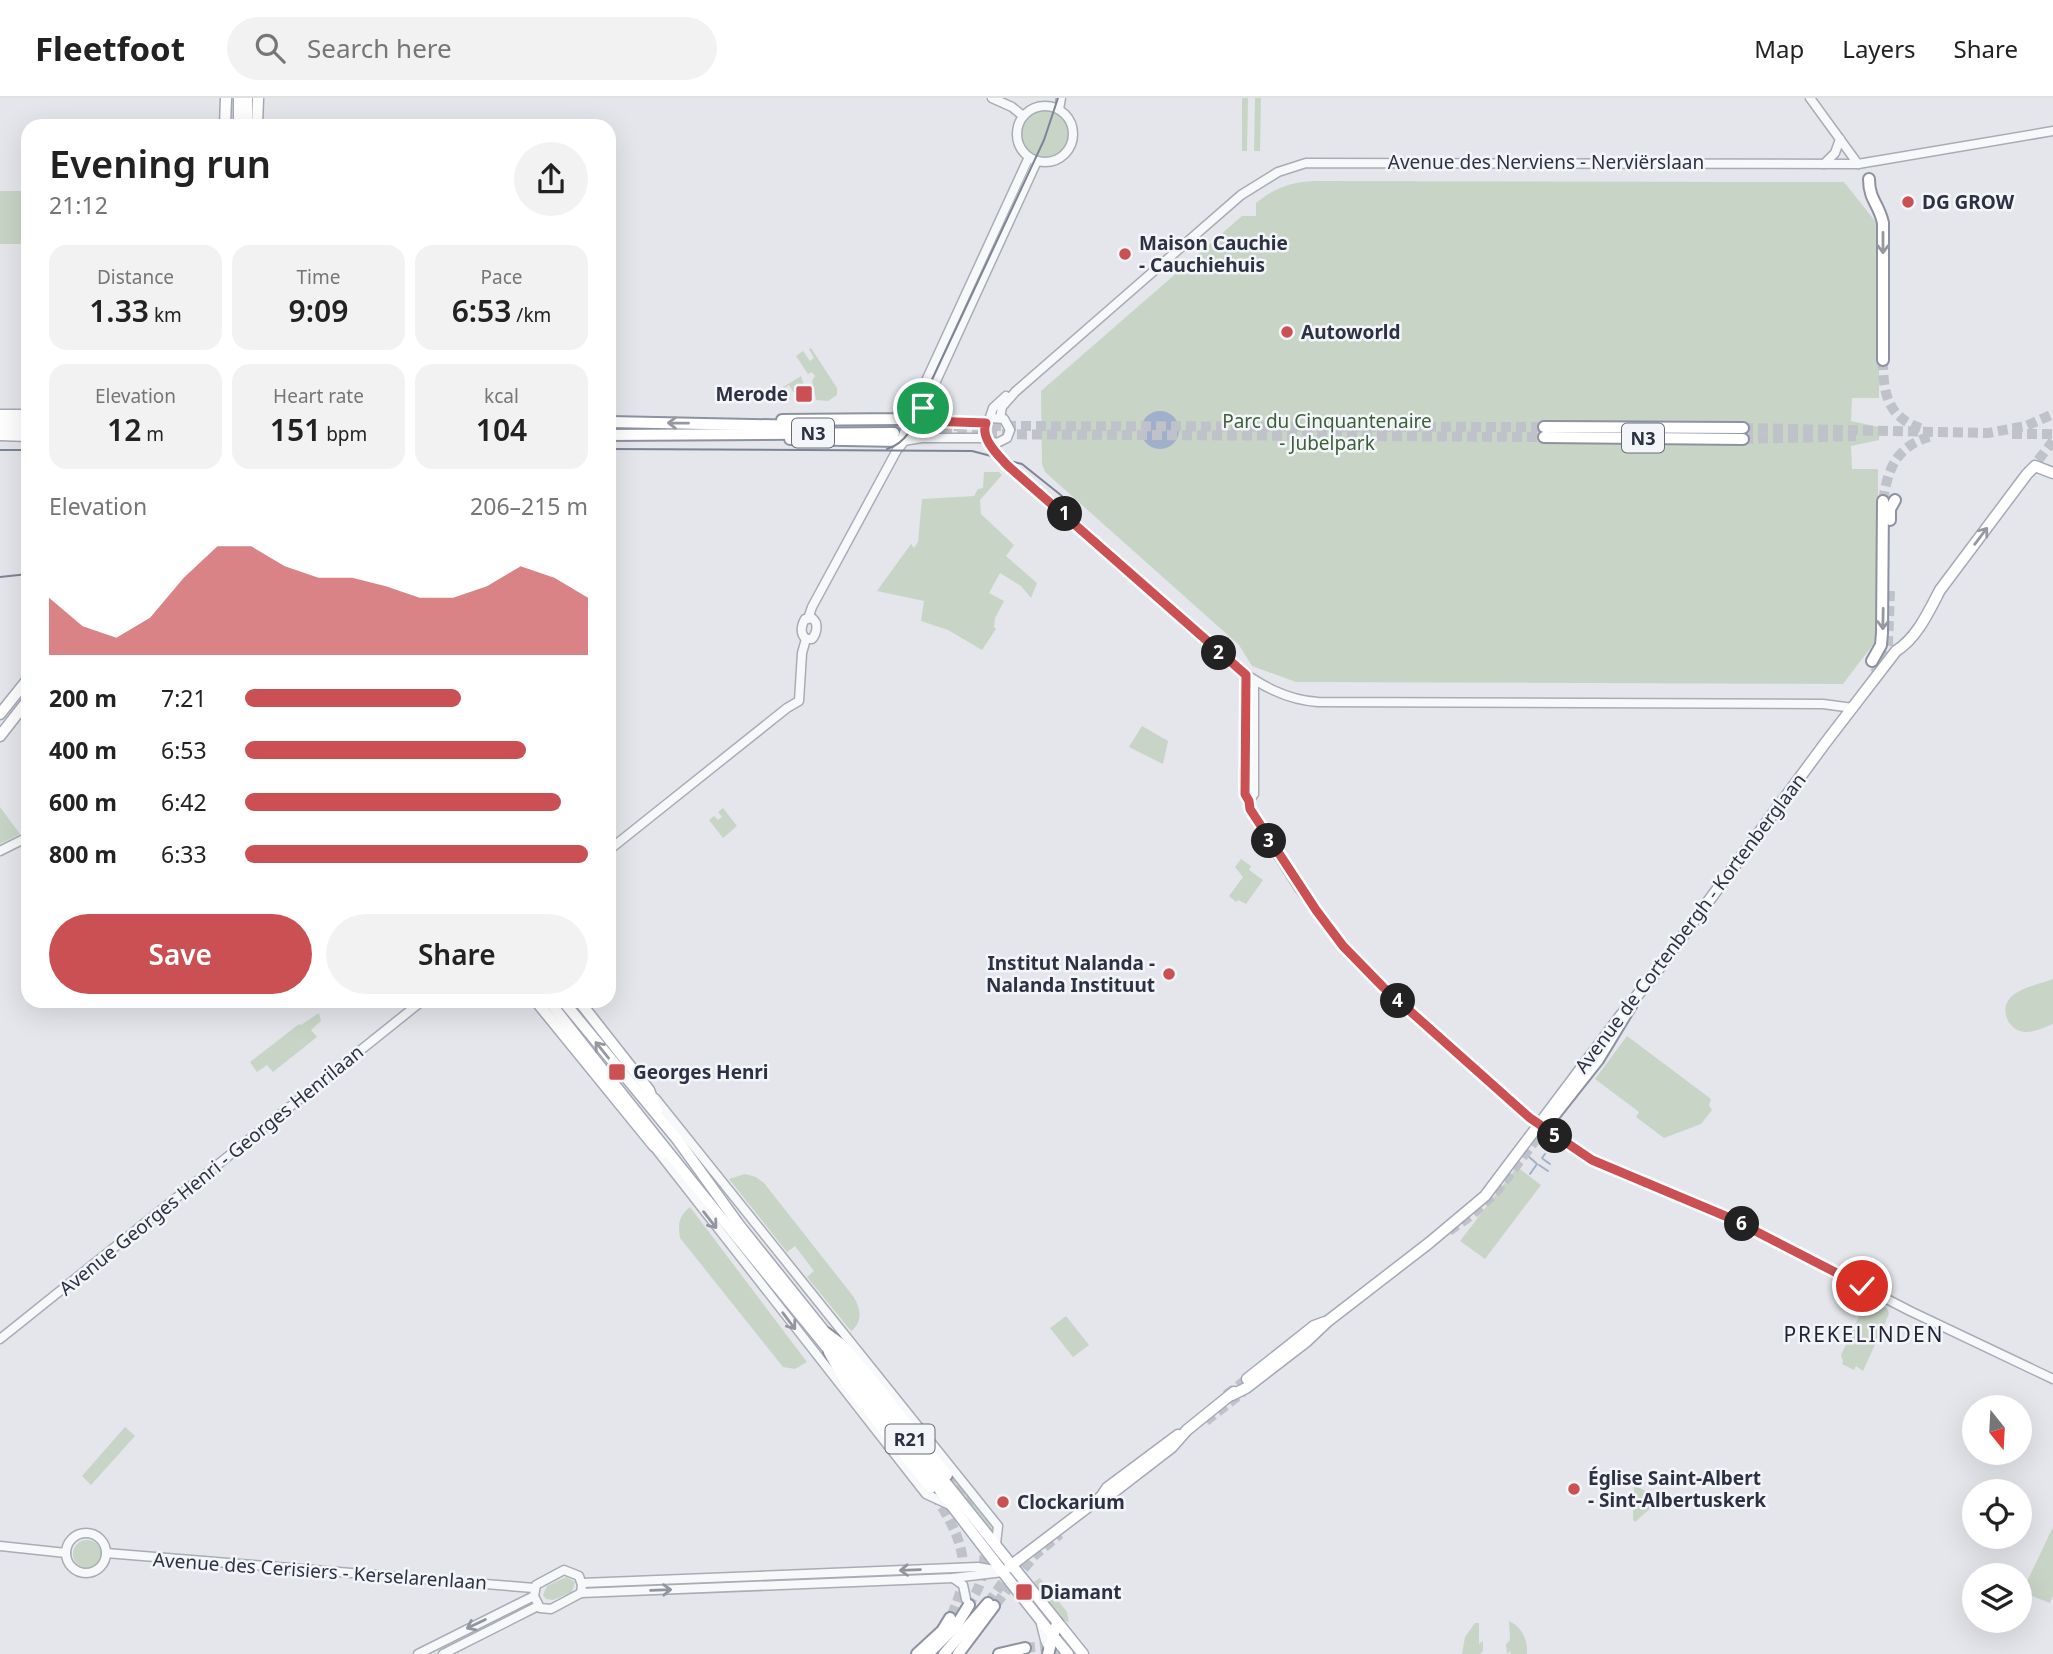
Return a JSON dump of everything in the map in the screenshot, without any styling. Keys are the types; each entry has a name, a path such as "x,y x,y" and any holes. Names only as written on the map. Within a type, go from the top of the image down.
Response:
{"highway":[{"path":"1869,178 1870,196 1880,210 1884,223 1883,360"},
{"path":"746,424 795,418 901,419 911,414"},
{"path":"0,418 21,420"},
{"name":"N3","path":"616,422 746,424 898,440"},
{"path":"0,433 21,430"},
{"name":"N3","path":"1544,432 1743,434"},
{"path":"616,435 732,435 810,441 898,440"},
{"path":"1872,661 1881,645 1889,500 1890,591"},
{"path":"1553,1117 1598,1060 1632,1004"},
{"path":"826,1333 841,1344 867,1373 947,1475"},
{"path":"829,1352 847,1384 931,1488"},
{"path":"928,1654 956,1626 968,1602"},
{"path":"944,1654 991,1605 958,1654"},
{"path":"917,1654 942,1631 950,1618"},
{"path":"1050,1653 1058,1623"},
{"path":"999,1654 1025,1648"}],"main road":[{"path":"225,119 226,98"},
{"path":"239,98 242,119"},
{"path":"244,119 247,98"},
{"path":"257,119 258,98"},
{"path":"0,418 21,416"},
{"path":"0,433 21,435"},
{"name":"Avenue de Cortenbergh - Kortenberglaan","path":"1187,1430 1303,1335 1328,1321 1478,1204 1632,1004 1842,721 1847,707 1909,640 1931,610 1940,590 2035,466 2053,473"},
{"path":"0,714 21,688"},
{"path":"0,736 21,709"},
{"path":"542,1008 654,1146 675,1161 682,1183"},
{"name":"R21","path":"555,1008 854,1380 1041,1624 1068,1654"},
{"name":"R21","path":"569,1008 677,1139 739,1224 1083,1654"},
{"path":"585,1008 649,1090 661,1122"},
{"path":"677,1139 700,1156"},
{"path":"1003,1572 1101,1497 1107,1488 1167,1441 1187,1430"},
{"path":"1101,1497 1111,1494 1172,1447 1187,1430"},
{"path":"1133,1477 1139,1463"}],"street":[{"path":"992,98 1012,107 1023,116"},
{"path":"1059,109 1061,98"},
{"path":"1810,98 1858,164"},
{"path":"1051,102 1066,114 1072,124 1071,145 1056,160 1033,159 1022,149 1017,139 1018,127 1023,116 1034,108 1051,102"},
{"name":"Avenue des Nerviens - Nerviërslaan","path":"987,421 993,408 1010,393 1015,392 1241,195 1278,172 1315,162 1858,164 2053,131"},
{"path":"1824,164 1835,153 1840,139"},
{"path":"806,639 802,627 808,619 811,607 911,414 1033,159"},
{"path":"1000,418 1002,407 1015,392"},
{"path":"911,414 927,421 987,421 1000,418 1007,422 1010,430 1001,443"},
{"path":"987,421 983,430 996,453 1246,675 1283,695 1318,702 1823,704 1847,707"},
{"path":"898,440 987,439 1001,443"},
{"path":"1001,443 1011,466"},
{"path":"806,639 812,639 816,630 815,621 808,619"},
{"path":"616,844 799,701 802,648 806,639"},
{"path":"1246,675 1245,794 1250,809 1299,888 1343,946 1403,1006 1539,1124 1594,1161 1730,1218 1910,1311 2053,1378"},
{"path":"1249,801 1254,794 1254,680"},
{"path":"0,851 21,840"},
{"name":"Avenue Georges Henri - Georges Henrilaan","path":"0,1339 413,1008"},
{"path":"649,1090 998,1526 996,1544"},
{"path":"654,1146 926,1494 953,1506"},
{"path":"88,1534 101,1541 106,1553 99,1568 84,1573 71,1566 66,1553 69,1543 75,1537 88,1534"},
{"path":"0,1546 66,1553"},
{"name":"Avenue des Cerisiers - Kerselarenlaan","path":"106,1553 534,1592"},
{"path":"582,1583 978,1567 1003,1572"},
{"path":"538,1606 534,1592 538,1582 564,1570 579,1576 582,1583 581,1593"},
{"path":"443,1654 538,1606 551,1609 581,1593 953,1578 1003,1572"},
{"path":"832,1573 832,1583"},
{"path":"683,1578 683,1589"},
{"path":"953,1578 963,1586 968,1602"},
{"path":"418,1654 534,1592"},
{"path":"1041,1624 1050,1653"}],"green space":[{"path":"1242,98 1248,98 1247,151 1242,151"},
{"path":"1255,98 1261,98 1260,151 1254,151"},
{"path":"1045,109 1063,116 1070,134 1063,152 1045,159 1027,152 1020,134 1027,116"},
{"name":"Parc du Cinquantenaire - Jubelpark","path":"1306,182 1844,182 1879,226 1879,398 1852,398 1851,421 1879,427 1879,440 1851,446 1852,469 1878,469 1878,638 1843,684 1296,682 1252,666 1239,645 1045,472 1042,464 1041,391 1242,216 1256,216 1256,203 1276,190","holes":["1743,423 1743,442 1544,441"]},
{"path":"0,191 21,191 21,244 0,244"},
{"path":"811,348 837,388 837,395 828,401 816,400 812,381 815,376 812,372 808,374 796,356 803,351 810,361 814,358 809,349"},
{"path":"801,376 806,392 804,398 797,398 789,385 785,388 790,399 781,399 774,393"},
{"path":"984,472 999,472 1002,475 980,500 981,514 1014,545 1006,556 1037,583 1031,598 1021,586 1000,573 989,593 1004,601 995,618 996,629 982,650 948,630 921,621 924,601 877,591 911,544 914,548 918,542 922,499 974,496 978,489 983,488"},
{"path":"1142,726 1168,741 1163,764 1129,747"},
{"path":"0,807 20,834 0,844"},
{"path":"723,808 737,826 723,838 709,820 714,816 718,820 722,817 718,812"},
{"path":"1241,859 1251,866 1249,870 1263,880 1246,904 1238,900 1236,902 1229,896 1243,877 1235,867"},
{"path":"2053,979 2053,1024 2029,1032 2014,1028 2007,1018 2008,1001 2021,990"},
{"path":"319,1013 321,1021 311,1030 317,1037 273,1072 267,1065 257,1072 250,1062 299,1024"},
{"path":"1627,1036 1711,1099 1709,1105 1712,1110 1701,1124 1664,1138 1636,1117 1639,1112 1595,1079"},
{"path":"1517,1167 1541,1185 1485,1259 1460,1241"},
{"path":"745,1174 764,1183 853,1296 860,1315 858,1323 851,1331 807,1277 814,1271 795,1246 787,1252 729,1179"},
{"path":"690,1207 807,1362 795,1369 783,1367 680,1238 680,1221"},
{"path":"1875,1302 1887,1308 1889,1314 1863,1371 1856,1366 1854,1370 1842,1364 1841,1355 1864,1306"},
{"path":"1066,1316 1089,1345 1073,1357 1050,1328"},
{"path":"125,1427 135,1436 91,1485 82,1476"},
{"path":"950,1473 979,1510 982,1508 993,1530 990,1530 945,1477"},
{"path":"1634,1485 1661,1499 1635,1522 1633,1520"},
{"path":"2053,1527 2053,1596 2050,1603 2032,1596 2032,1571"},
{"path":"87,1540 97,1544 101,1554 97,1564 87,1568 77,1564 73,1554 77,1544"},
{"path":"566,1577 575,1582 572,1592 553,1600 546,1599 543,1595 547,1586"},
{"path":"1040,1578 1067,1612 1069,1622 1061,1620 1032,1583"},
{"path":"1509,1621 1523,1634 1527,1654 1511,1654 1510,1651 1507,1654 1506,1644 1510,1640"},
{"path":"1475,1623 1479,1623 1479,1644 1483,1641 1483,1651 1480,1654 1462,1654 1465,1637"}],"water":[{"path":"1160,411 1174,416 1179,430 1174,444 1160,449 1146,444 1141,430 1146,416"}],"waterway":[{"path":"1542,1158 1545,1154"},
{"path":"1528,1156 1536,1163"},
{"path":"1543,1159 1550,1164"},
{"path":"1530,1174 1537,1164"},
{"path":"1539,1165 1548,1171"}],"tunnel":[{"path":"1883,360 1884,383 1890,403 1902,418 1923,429"},
{"path":"1743,428 1988,433 2026,426 2053,414"},
{"path":"894,426 957,426"},
{"path":"976,426 1544,427"},
{"path":"942,434 1544,437"},
{"path":"2012,434 2053,434"},
{"path":"1743,439 1856,436"},
{"path":"1883,501 1891,469 1902,452 1920,440 1932,436"},
{"path":"2029,472 2053,441"},
{"path":"1875,673 1888,646 1890,591"},
{"path":"1449,1231 1473,1214 1497,1191 1553,1117"},
{"path":"1226,1395 1255,1373"},
{"path":"1206,1421 1243,1392"},
{"path":"947,1475 964,1498 982,1538 984,1566 980,1583 969,1605"},
{"path":"934,1494 952,1525 962,1554 962,1584 950,1618"},
{"path":"996,1604 1034,1556 1060,1534"},
{"path":"988,1603 1019,1560"},
{"path":"1025,1648 1047,1646 1073,1654"}],"tram line":[{"path":"887,449 901,441 914,422 1044,140 1058,98"},
{"path":"616,449 972,451 1022,464 1062,496"},
{"path":"0,450 21,450"},
{"path":"0,577 21,575"}],"place":[{"name":"DG GROW","path":"1908,202"},
{"name":"Maison Cauchie - Cauchiehuis","path":"1125,254"},
{"name":"Autoworld","path":"1287,332"},
{"name":"Merode","path":"804,394"},
{"name":"Institut Nalanda - Nalanda Instituut","path":"1169,974"},
{"name":"Georges Henri","path":"617,1072"},
{"name":"Église Saint-Albert - Sint-Albertuskerk","path":"1574,1489"},
{"name":"Clockarium","path":"1003,1502"},
{"name":"Diamant","path":"1024,1592"}],"district":[{"name":"PREKELINDEN","path":"1864,1334"}],"route":[{"path":"923,408 918,418 927,421 986,423 983,430 985,438 1007,465 1246,675 1245,794 1250,809 1299,888 1343,946 1403,1006 1530,1118 1592,1160 1730,1218 1862,1286"}]}
